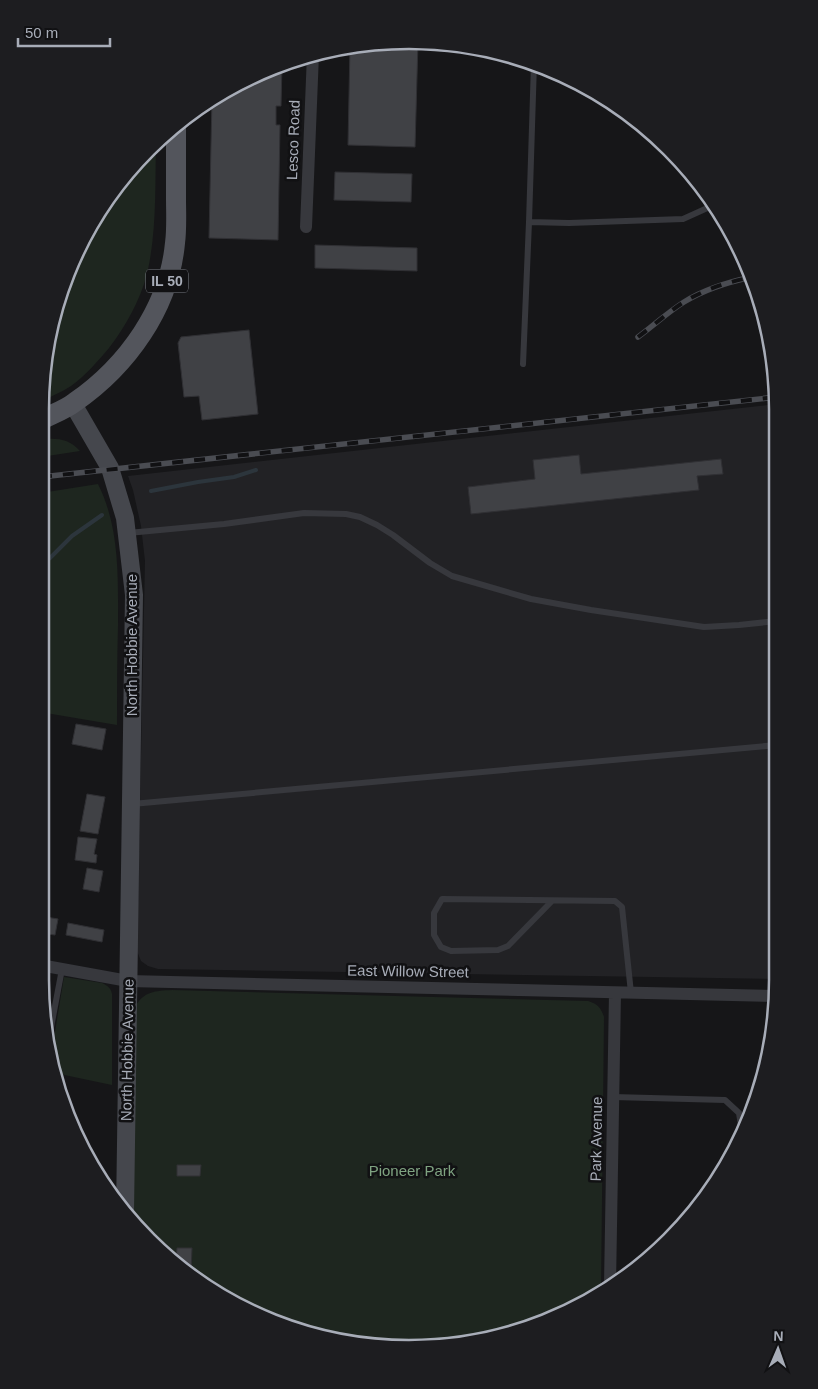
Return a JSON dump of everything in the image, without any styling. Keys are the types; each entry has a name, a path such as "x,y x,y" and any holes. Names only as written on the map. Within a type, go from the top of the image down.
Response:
{"main road":[{"name":"IL 50","path":"49,416 73,404 100,382 121,361 142,334 156,311 165,289 175,244 176,134"},
{"name":"North Hobbie Avenue","path":"73,404 110,468 126,518 134,594 124,1201"}],"street":[{"name":"Lesco Road","path":"306,227 313,62"},
{"name":"East Willow Street","path":"49,967 128,981 768,996"},
{"name":"Park Avenue","path":"610,1279 614,992"}],"lane":[{"path":"523,364 534,71"},
{"path":"529,222 569,223 683,219 708,208"},
{"path":"127,533 224,524 304,513 346,514 377,524 430,563 452,576 531,598 591,610 704,627 739,626 769,622"},
{"path":"130,804 769,746"},
{"path":"552,901 508,946 498,950 451,951 441,947 434,935 434,913 442,899 614,900 622,906 631,993"},
{"path":"52,1027 62,969"},
{"path":"613,1097 725,1100 739,1113 740,1121"}],"shaded area":[{"path":"769,405 769,979 158,969 148,966 141,961 137,951 145,561 141,526 128,476"}],"green space":[{"path":"156,152 155,208 150,258 144,284 136,304 115,340 91,368 71,386 49,397 56,339 68,293 86,250 109,209 138,171"},
{"path":"49,439 64,440 80,451 49,456"},
{"path":"98,484 110,518 116,554 118,590 117,725 49,714 49,492"},
{"path":"64,977 102,983 108,986 112,994 112,1085 61,1074 54,1038"},
{"name":"Pioneer Park","path":"172,990 588,1001 597,1005 604,1017 601,1285 547,1313 502,1328 456,1337 409,1340 362,1337 316,1328 271,1313 209,1280 171,1251 133,1212 135,1007 146,995"}],"building":[{"path":"418,49 415,147 348,145 350,54 385,50"},
{"path":"282,72 281,106 276,106 276,125 280,125 278,240 209,238 212,107 250,86"},
{"path":"335,172 412,174 411,202 334,200"},
{"path":"315,245 417,248 417,271 315,268"},
{"path":"249,330 258,414 202,420 199,396 184,397 178,343 181,337"},
{"path":"579,455 581,474 721,459 723,474 697,476 699,490 471,514 468,487 535,479 533,460"},
{"path":"76,724 106,729 102,750 72,744"},
{"path":"87,794 105,797 98,834 80,831"},
{"path":"78,837 97,839 94,854 97,855 96,863 75,860"},
{"path":"87,868 103,871 99,892 83,889"},
{"path":"49,918 58,919 55,935 49,934"},
{"path":"68,923 104,930 102,942 66,935"},
{"path":"177,1165 201,1165 200,1176 177,1176"},
{"path":"177,1248 192,1248 191,1267 190,1266 176,1255"}],"waterway":[{"path":"151,491 234,477 256,470"},
{"path":"49,559 72,536 102,515"}],"railway":[{"path":"638,337 692,297 717,286 745,279"},
{"path":"49,476 769,398"}]}
